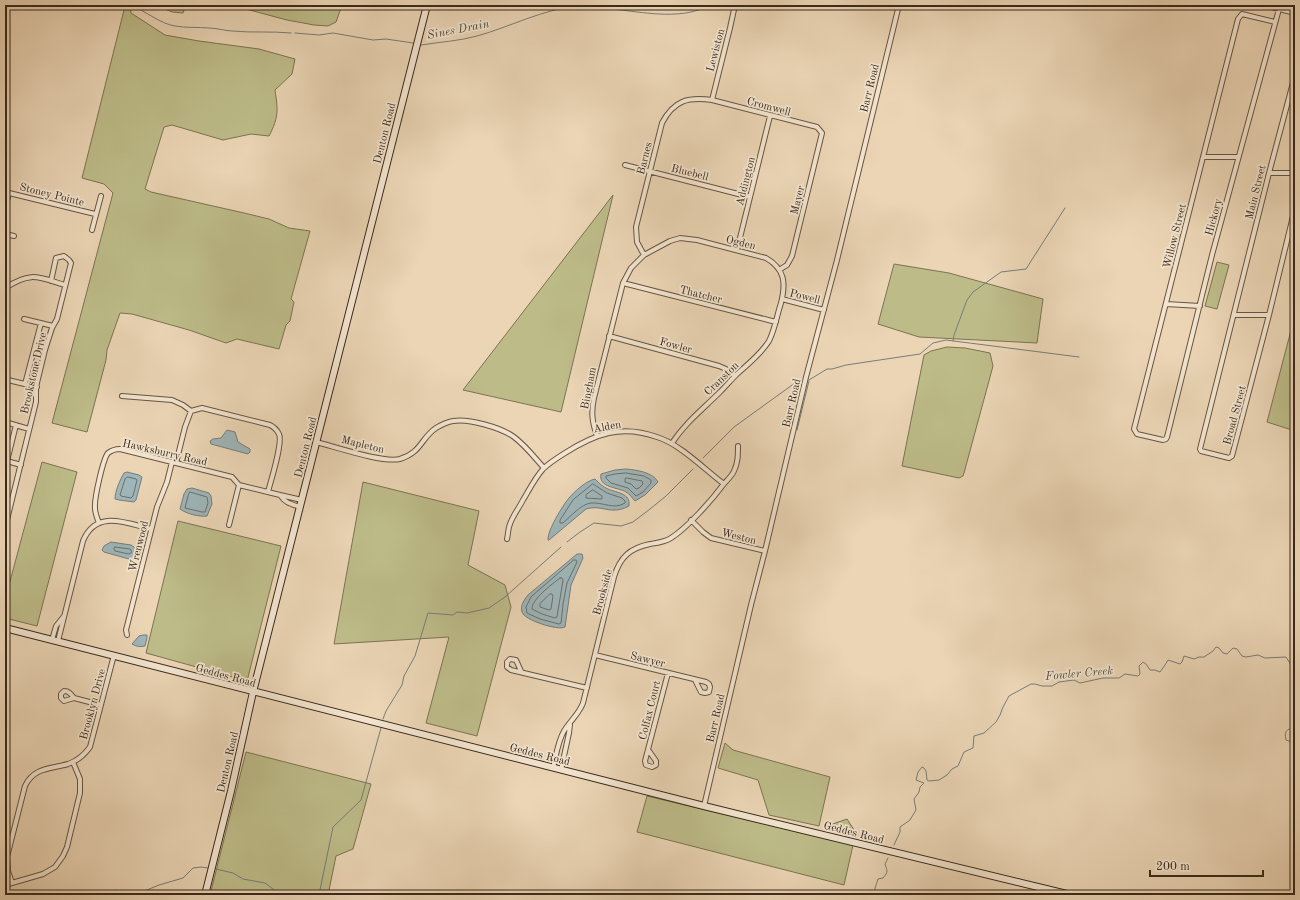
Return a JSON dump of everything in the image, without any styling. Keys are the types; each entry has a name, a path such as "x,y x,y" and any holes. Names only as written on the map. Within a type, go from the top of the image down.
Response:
{"main road":[{"name":"Denton Road","path":"206,895 253,692 427,5"},
{"name":"Geddes Road","path":"5,628 560,770 1071,895"}],"street":[{"name":"Lewiston","path":"712,100 730,28 734,5"},
{"name":"Barr Road","path":"704,806 806,377 824,310 899,5"},
{"path":"1263,5 1295,13"},
{"name":"Hickory","path":"1169,432 1238,157 1279,9"},
{"name":"Willow Street","path":"1169,432 1167,438 1164,440 1137,434 1134,429 1203,157 1240,16 1242,14 1275,22"},
{"name":"Main Street","path":"1234,314 1269,172 1295,75"},
{"name":"Barnes","path":"644,255 639,247 636,231 662,123 670,111 691,98 712,100"},
{"name":"Cromwell","path":"712,100 817,127 820,130"},
{"name":"Addington","path":"736,250 770,116"},
{"name":"Mayer","path":"779,270 787,265 792,256 822,133 820,130"},
{"path":"1203,157 1238,157"},
{"name":"Bluebell","path":"625,165 750,197"},
{"path":"1269,172 1295,173"},
{"path":"5,208 7,192"},
{"name":"Stoney Pointe","path":"7,192 95,214"},
{"path":"92,230 101,196"},
{"name":"Broad Street","path":"1234,314 1200,448 1201,451 1229,458 1232,456 1295,208"},
{"path":"5,234 14,236"},
{"name":"Ogden","path":"623,283 631,268 644,255 670,241 680,238 697,240 766,258 779,270"},
{"name":"Brookstone Drive","path":"5,528 36,402 36,387 48,338 57,319 71,263 70,260 64,256 56,258 51,281"},
{"path":"776,322 784,287 784,282 779,270"},
{"path":"5,288 17,280 30,277 65,285"},
{"name":"Thatcher","path":"623,283 776,322"},
{"name":"Bingham","path":"597,436 592,420 592,408 623,283"},
{"name":"Powell","path":"782,299 824,310"},
{"path":"1166,304 1200,306"},
{"path":"1234,314 1269,315"},
{"path":"24,319 53,326"},
{"name":"Cranston","path":"672,443 678,433 695,415 746,367 765,346 772,334 776,322"},
{"path":"25,384 41,323"},
{"name":"Fowler","path":"609,336 719,366 735,376"},
{"path":"8,380 36,387"},
{"path":"122,396 172,400 191,411 202,408 270,425 276,429 280,436 280,443 268,492"},
{"name":"Wrenwood","path":"127,635 126,630 157,507 191,411"},
{"name":"Mapleton","path":"316,442 382,459 398,459 409,456 436,428 453,421 468,421 498,428 510,434 516,438 544,468"},
{"path":"5,422 29,429"},
{"path":"16,425 6,461 21,465"},
{"name":"Alden","path":"507,539 510,524 537,477 544,468 577,446 597,436 619,432 640,432 658,437 672,443 724,484"},
{"name":"Brookside","path":"553,768 561,737 582,707 614,577 620,563 629,552 638,547 670,539 691,520 713,498 732,475 738,458 738,446"},
{"name":"Hawksburry Road","path":"99,523 95,509 95,497 104,461 109,453 120,449 232,477 239,485 302,500"},
{"path":"229,525 239,485"},
{"name":"Hawksburry Road","path":"280,495 287,503 300,507"},
{"path":"5,505 10,506"},
{"path":"58,641 83,541 89,530 99,523 107,520 115,520 151,529"},
{"name":"Weston","path":"691,520 706,535 716,539 765,551"},
{"path":"52,640 56,626 64,616"},
{"name":"Brooklyn Drive","path":"12,883 8,871 7,857 27,782 31,777 40,771 73,762 84,754 90,747 114,655"},
{"name":"Sawyer","path":"596,655 696,680"},
{"path":"521,671 587,688"},
{"name":"Colfax Court","path":"649,751 668,673"},
{"path":"74,698 101,705"},
{"name":"Brookside","path":"560,770 570,725"},
{"path":"5,886 43,874 55,867 63,856 67,847 80,793 80,779 73,762"}],"shaded area":[{"path":"115,5 130,5 131,13 165,35 259,49 295,59 292,74 275,90 277,113 275,124 269,136 251,134 223,140 172,125 164,127 145,189 151,192 269,219 289,228 310,231 291,299 294,302 290,321 286,325 279,349 237,339 226,343 189,330 132,314 120,313 107,350 106,360 87,432 52,423 113,193 104,184 82,178 124,10"},
{"path":"156,5 186,5 183,13 172,12"},
{"path":"231,5 342,5 336,22 328,26 287,20"},
{"path":"613,195 561,412 463,390"},
{"path":"1217,262 1229,265 1217,309 1205,306"},
{"path":"894,264 949,273 1043,299 1037,343 919,337 878,324"},
{"path":"1295,315 1295,431 1267,422"},
{"path":"947,347 965,348 990,353 993,366 964,473 963,476 959,478 902,466 924,355 931,351"},
{"path":"42,462 77,472 37,626 5,618 5,600"},
{"path":"363,482 479,511 468,565 505,585 511,607 477,736 426,723 449,637 334,644"},
{"path":"178,521 281,546 247,681 146,653"},
{"path":"725,743 733,750 830,777 819,826 769,815 758,780 718,768"},
{"path":"246,752 371,784 353,849 336,856 328,895 210,895"},
{"path":"647,796 853,845 844,885 637,832"},
{"path":"847,819 858,836 826,829 827,826"}],"water":[{"path":"227,430 235,432 238,442 250,449 248,454 211,444 210,441 221,438"},
{"path":"626,469 648,474 658,482 645,495 635,501 623,490 605,485 601,479 601,474"},
{"path":"127,472 142,477 136,500 134,502 115,499 119,482 124,473"},
{"path":"595,479 606,488 626,496 628,498 629,506 617,510 597,508 586,509 548,540 550,531 566,501 581,487"},
{"path":"192,488 209,493 211,496 212,504 207,516 193,515 180,509 184,494 187,489"},
{"path":"111,542 131,545 138,550 133,558 129,559 104,552 102,550 104,546"},
{"path":"577,554 582,554 583,558 571,585 565,627 561,628 542,624 524,615 522,612 522,605 528,595"},
{"path":"147,635 145,646 132,644 139,636"}],"waterway":[{"name":"Sines Drain","path":"131,5 164,23 175,26 212,28 240,32 291,33"},
{"name":"Sines Drain","path":"421,45 477,36 539,14 578,6 654,14 677,14 689,13 709,5"},
{"name":"Sines Drain","path":"295,33 319,35 333,33 373,40 386,39 413,43"},
{"path":"953,341 967,300 973,292 1001,272 1026,269 1065,208"},
{"path":"809,380 827,369 920,354 933,343 946,340 1079,357"},
{"path":"797,430 809,381"},
{"path":"703,458 734,427 795,383"},
{"path":"567,542 594,523 621,526 633,522 666,496 693,469"},
{"path":"383,719 386,711 402,685 404,676 415,656 428,613 453,615 457,612 467,613 489,608 505,597 561,547"},
{"name":"Fowler Creek","path":"894,845 900,832 900,827 910,820 916,810 914,799 919,792 920,787 924,783 916,780 918,772 922,767 926,771 927,780 929,781 939,780 947,775 952,769 958,766 964,752 973,748 974,736 984,733 996,722 1009,696 1031,684 1052,686 1059,682 1074,680 1080,683 1103,678 1119,678 1125,674 1138,676 1140,674 1139,666 1143,662 1150,670 1160,672 1168,660 1180,664 1184,656 1194,659 1204,657 1216,647 1223,653 1227,654 1233,648 1237,649 1242,656 1246,657 1258,655 1265,658 1286,657 1295,671"},
{"name":"Fowler Creek","path":"1295,724 1285,733 1286,740 1295,743"},
{"path":"319,895 333,827 361,800 381,728"},
{"name":"Fowler Creek","path":"873,895 878,879 883,878 887,872 885,864 888,858"},
{"name":"Fowler Creek","path":"135,895 159,885 183,878 193,868 208,868"},
{"name":"Fowler Creek","path":"216,869 233,873 243,879 265,883 281,895"},
{"name":"Fowler Creek","path":"107,895 116,890 122,895"}]}
